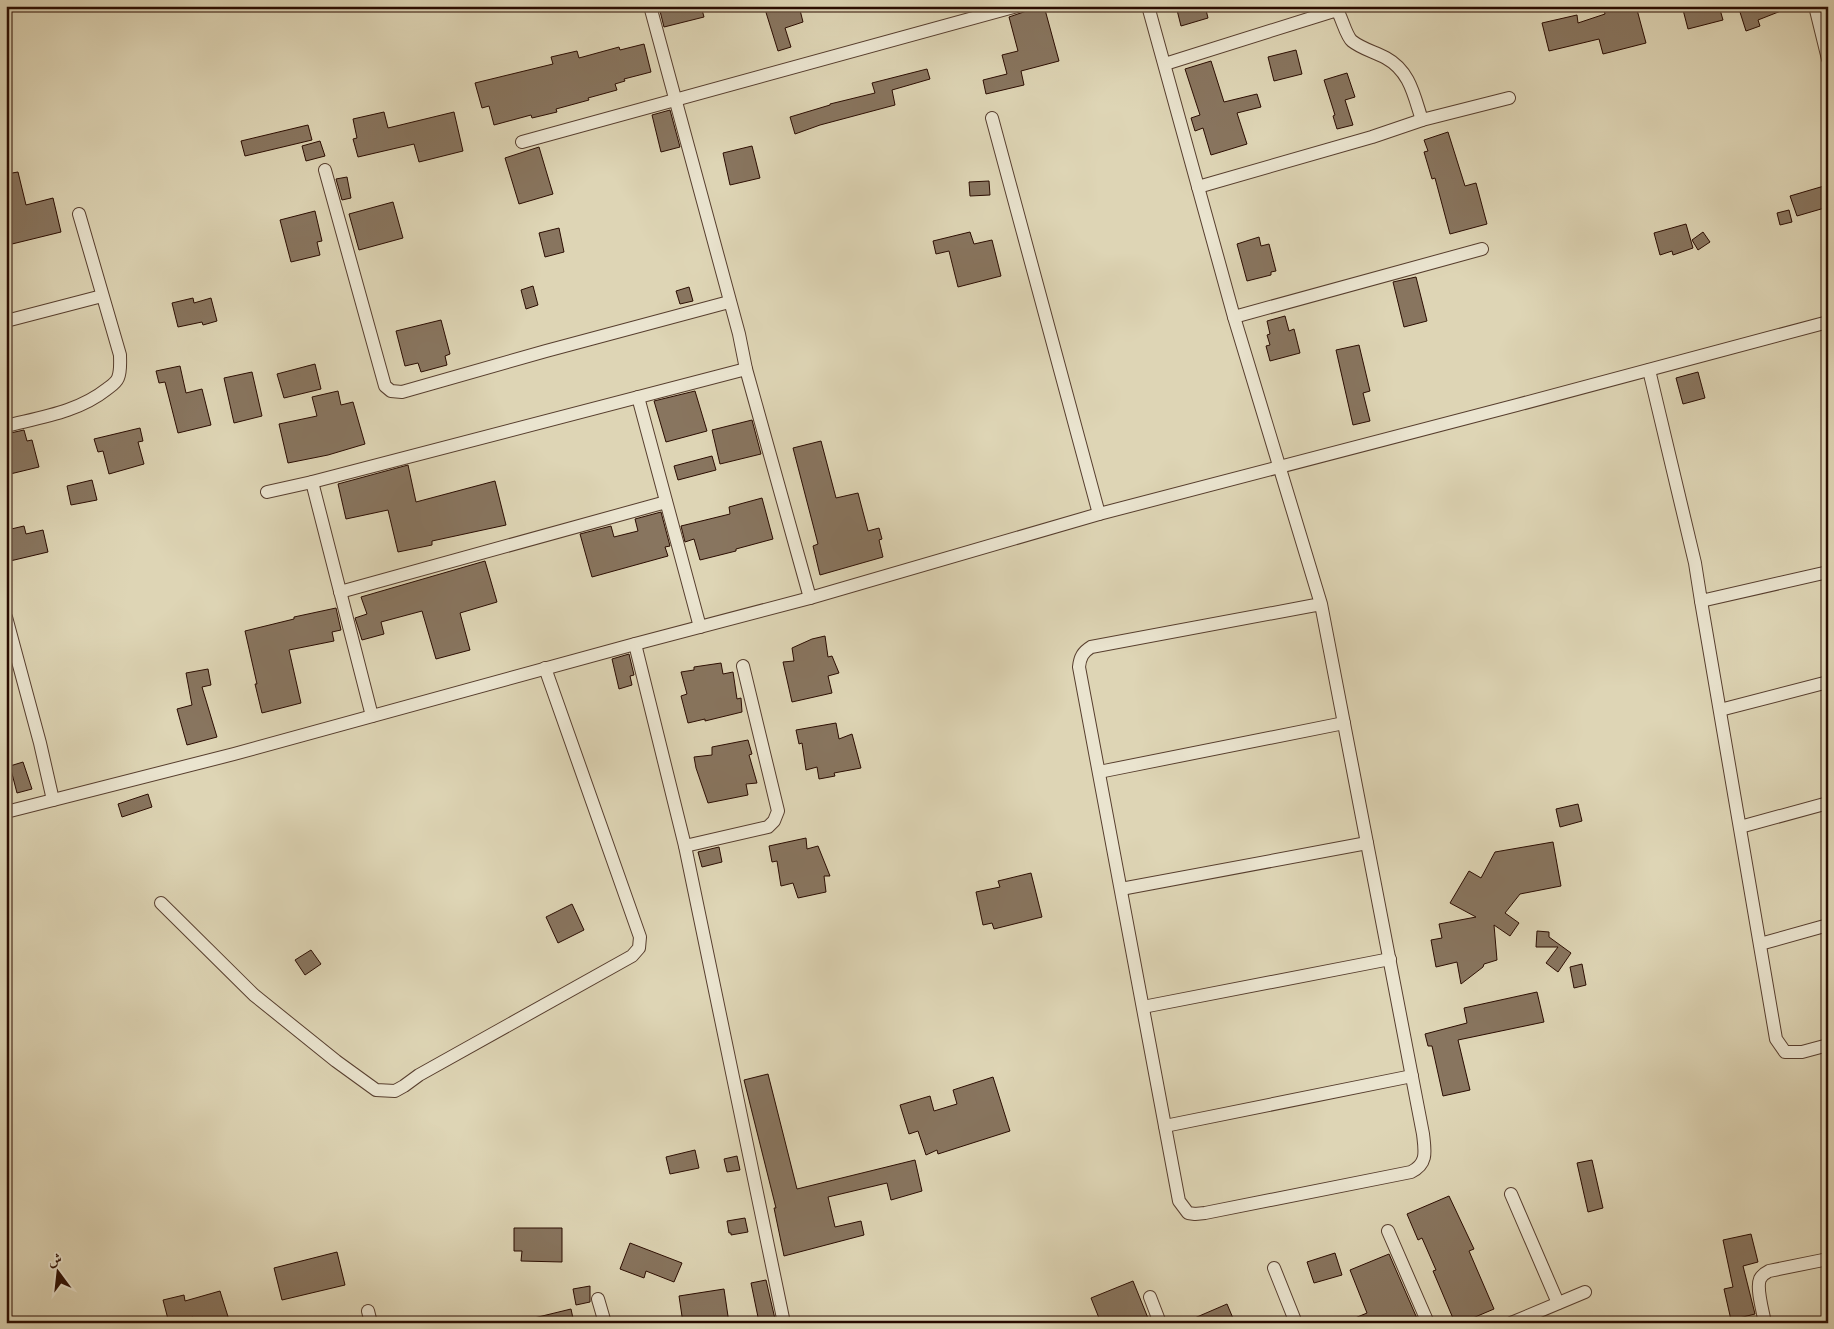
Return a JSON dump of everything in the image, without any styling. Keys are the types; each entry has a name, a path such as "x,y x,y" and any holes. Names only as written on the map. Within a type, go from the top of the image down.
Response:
{"street":[{"path":"650,6 746,369 810,598"},
{"path":"522,142 1017,6"},
{"path":"1148,6 1234,317 1321,604 1425,1150 1423,1161 1419,1168 1411,1172 1196,1214 1188,1213 1179,1201 1079,667 1080,658 1091,647 1321,604"},
{"path":"1815,6 1828,59"},
{"path":"1165,64 1337,10 1350,40 1368,51 1388,58 1407,76 1422,120"},
{"path":"1198,187 1372,138 1422,120 1509,98"},
{"path":"992,118 1099,514"},
{"path":"325,170 385,386 391,391 402,392 729,302"},
{"path":"6,426 70,411 91,400 114,384 118,378 120,355 79,214"},
{"path":"1234,317 1482,249"},
{"path":"6,321 102,296"},
{"path":"6,812 234,754 545,668 810,598 1099,514 1828,322"},
{"path":"267,492 312,482 746,369"},
{"path":"1649,370 1695,563 1776,1039 1785,1052 1802,1052 1828,1045"},
{"path":"638,396 700,627"},
{"path":"312,482 372,716"},
{"path":"340,592 666,502"},
{"path":"1701,601 1828,572"},
{"path":"6,617 53,800"},
{"path":"635,644 685,846 784,1323"},
{"path":"685,846 768,827 774,821 778,812 743,666"},
{"path":"161,903 254,995 336,1062 376,1090 386,1092 395,1091 419,1075 632,956 639,948 640,937 545,668"},
{"path":"1720,710 1828,682"},
{"path":"1099,772 1344,723"},
{"path":"1740,827 1828,803"},
{"path":"1121,889 1367,842"},
{"path":"1760,944 1828,925"},
{"path":"1143,1007 1390,959"},
{"path":"1165,1126 1412,1076"},
{"path":"1512,1194 1558,1303"},
{"path":"1388,1231 1428,1323"},
{"path":"1765,1323 1759,1288 1759,1280 1762,1275 1769,1271 1828,1259"},
{"path":"1274,1268 1296,1323"},
{"path":"1510,1323 1585,1292"},
{"path":"1150,1297 1160,1323"},
{"path":"598,1299 605,1323"}],"building":[{"path":"680,6 701,6 704,17 664,27 660,11"},
{"path":"764,6 799,6 803,22 785,28 791,47 778,51"},
{"path":"1044,6 1059,61 1021,71 1024,85 986,94 983,80 1007,74 1002,55 1018,51 1009,17"},
{"path":"1176,6 1205,6 1208,18 1181,26"},
{"path":"1603,6 1636,6 1646,43 1603,54 1599,39 1549,51 1542,23 1577,15 1578,23 1605,14"},
{"path":"1682,6 1719,6 1723,20 1688,29"},
{"path":"1747,6 1791,7 1758,20 1760,26 1746,31 1739,9"},
{"path":"644,44 651,72 624,79 625,81 615,84 617,90 556,109 557,112 532,118 531,115 494,125 489,106 482,108 475,83 553,64 551,57 577,51 579,58 619,47 620,50"},
{"path":"1296,50 1302,74 1274,81 1268,57"},
{"path":"1211,61 1224,102 1257,94 1261,107 1237,113 1247,144 1211,155 1203,128 1195,131 1191,118 1200,115 1185,69"},
{"path":"927,69 930,79 892,90 895,105 820,125 795,134 790,117 830,104 875,93 872,83"},
{"path":"1347,73 1355,97 1345,100 1353,125 1337,129 1333,116 1335,115 1324,80"},
{"path":"670,110 680,147 661,152 652,115"},
{"path":"384,112 388,128 454,112 463,151 419,162 414,144 358,157 353,139 357,138 353,119"},
{"path":"308,125 312,140 245,156 241,141"},
{"path":"1448,132 1465,186 1476,183 1487,224 1450,234 1435,178 1432,179 1424,152 1428,151 1424,140"},
{"path":"320,141 325,156 306,161 302,146"},
{"path":"752,146 760,178 730,185 723,153"},
{"path":"539,147 553,194 519,204 505,158"},
{"path":"18,172 26,205 53,198 61,232 12,244 6,222 6,174"},
{"path":"347,177 351,198 342,200 336,179"},
{"path":"989,181 990,195 970,196 969,182"},
{"path":"1824,186 1828,207 1797,216 1790,196"},
{"path":"393,202 403,238 359,250 349,214"},
{"path":"1789,210 1792,222 1780,225 1777,213"},
{"path":"315,211 322,241 317,242 320,255 291,262 280,220"},
{"path":"1686,224 1693,248 1673,255 1672,251 1660,255 1654,233"},
{"path":"559,228 564,252 545,257 539,233"},
{"path":"970,232 974,244 992,240 1001,276 958,287 949,251 936,254 933,241"},
{"path":"1703,232 1710,242 1698,250 1692,240"},
{"path":"1259,237 1261,246 1269,244 1276,271 1271,272 1271,275 1247,281 1237,244"},
{"path":"1416,277 1427,321 1404,327 1393,282"},
{"path":"533,286 538,305 526,309 521,290"},
{"path":"689,287 693,301 680,304 676,291"},
{"path":"193,298 194,303 211,298 217,321 203,325 202,322 178,327 172,303"},
{"path":"1285,316 1289,331 1294,329 1300,353 1270,361 1266,346 1270,345 1267,335 1270,334 1267,321"},
{"path":"441,320 450,354 445,356 447,365 421,372 418,363 405,366 396,331"},
{"path":"1359,345 1370,391 1363,393 1370,421 1353,425 1336,350"},
{"path":"315,364 321,389 284,398 277,374"},
{"path":"180,366 186,393 202,389 211,425 178,433 165,382 159,383 156,371"},
{"path":"252,372 262,416 234,423 224,378"},
{"path":"1698,372 1705,398 1683,404 1676,378"},
{"path":"338,391 341,405 353,402 365,444 328,455 288,463 279,424 317,416 312,397"},
{"path":"695,391 707,431 666,442 654,401"},
{"path":"752,420 761,454 720,464 712,430"},
{"path":"140,428 143,441 138,442 144,464 109,474 103,451 98,452 94,439"},
{"path":"24,430 27,441 32,440 39,467 6,475 6,434"},
{"path":"821,441 836,498 858,493 868,531 879,528 882,539 879,540 883,557 820,575 813,546 818,544 793,448"},
{"path":"712,456 716,470 678,480 674,466"},
{"path":"408,465 416,502 495,481 506,525 432,541 432,545 398,552 388,510 346,519 338,484"},
{"path":"92,480 97,500 71,505 67,486"},
{"path":"762,498 773,539 700,560 694,539 685,542 681,526 730,514 729,507"},
{"path":"661,512 670,546 665,547 668,556 592,577 580,534 611,526 614,537 638,531 635,519"},
{"path":"24,526 26,534 43,530 48,552 10,561 6,545 11,544 7,530"},
{"path":"485,561 497,602 460,613 470,650 436,659 422,611 381,622 384,634 362,640 355,618 367,614 361,597"},
{"path":"336,608 341,630 332,632 334,641 289,650 301,703 262,713 245,631 294,619 294,617"},
{"path":"825,636 828,657 832,656 839,673 828,676 832,693 792,702 783,662 794,661 792,648 812,639"},
{"path":"629,654 634,675 630,676 632,685 619,689 612,659"},
{"path":"721,663 723,674 733,672 737,699 741,698 742,712 688,723 681,696 687,694 681,672 694,670 694,667"},
{"path":"208,669 211,685 202,687 217,737 187,745 177,709 192,705 186,673"},
{"path":"836,723 839,739 852,734 861,768 834,773 835,776 819,779 817,767 806,770 802,743 799,744 796,730"},
{"path":"748,740 752,754 749,755 757,783 746,784 748,795 708,803 694,757 712,755 712,747"},
{"path":"23,762 32,789 17,793 10,766"},
{"path":"148,794 152,807 122,817 118,804"},
{"path":"1578,804 1582,821 1560,827 1556,809"},
{"path":"806,838 807,849 818,846 830,876 824,876 826,892 798,898 793,883 781,886 777,861 772,862 769,846"},
{"path":"1553,842 1561,886 1520,894 1505,913 1519,923 1510,936 1494,925 1497,960 1484,964 1483,967 1461,984 1457,962 1436,967 1431,940 1442,938 1439,924 1476,917 1450,903 1469,871 1481,878 1495,852"},
{"path":"719,847 722,862 702,867 698,852"},
{"path":"1031,873 1042,917 994,929 992,923 983,925 976,892 1000,887 998,881"},
{"path":"572,904 584,930 558,943 546,917"},
{"path":"1537,931 1549,932 1549,937 1571,953 1558,972 1546,963 1558,947 1536,947"},
{"path":"311,950 321,964 305,975 295,960"},
{"path":"1582,964 1586,985 1574,988 1570,967"},
{"path":"1537,992 1544,1022 1458,1040 1470,1090 1443,1096 1432,1046 1428,1046 1425,1034 1467,1023 1464,1008"},
{"path":"768,1074 797,1189 915,1160 922,1191 891,1200 887,1183 828,1197 835,1227 861,1221 864,1235 784,1256 774,1208 776,1208 744,1080"},
{"path":"993,1077 1010,1131 938,1154 937,1150 926,1155 918,1131 909,1134 900,1105 930,1096 934,1111 957,1104 953,1090"},
{"path":"695,1150 699,1168 670,1174 666,1157"},
{"path":"737,1156 740,1170 727,1172 724,1159"},
{"path":"1592,1160 1603,1208 1588,1212 1577,1163"},
{"path":"1449,1196 1474,1249 1469,1251 1494,1309 1461,1323 1455,1323 1433,1271 1436,1270 1422,1238 1418,1240 1407,1214"},
{"path":"745,1218 748,1232 731,1235 727,1221"},
{"path":"514,1228 562,1228 562,1262 521,1261 522,1251 514,1251"},
{"path":"1751,1234 1758,1262 1743,1266 1755,1314 1731,1320 1724,1289 1733,1287 1723,1240"},
{"path":"630,1243 682,1263 674,1282 646,1271 644,1278 620,1269"},
{"path":"337,1252 345,1285 282,1300 274,1268"},
{"path":"1335,1253 1342,1275 1314,1283 1307,1262"},
{"path":"1389,1254 1419,1323 1343,1323 1367,1313 1350,1270"},
{"path":"766,1280 775,1319 759,1322 751,1283"},
{"path":"1133,1281 1150,1323 1101,1323 1091,1298"},
{"path":"590,1286 590,1302 576,1305 573,1289"},
{"path":"724,1289 729,1323 683,1323 679,1296"},
{"path":"220,1291 230,1323 194,1323 193,1317 169,1323 163,1300 184,1295 185,1301"},
{"path":"1227,1304 1235,1323 1183,1323"},
{"path":"571,1309 574,1323 534,1323 534,1318"}]}
